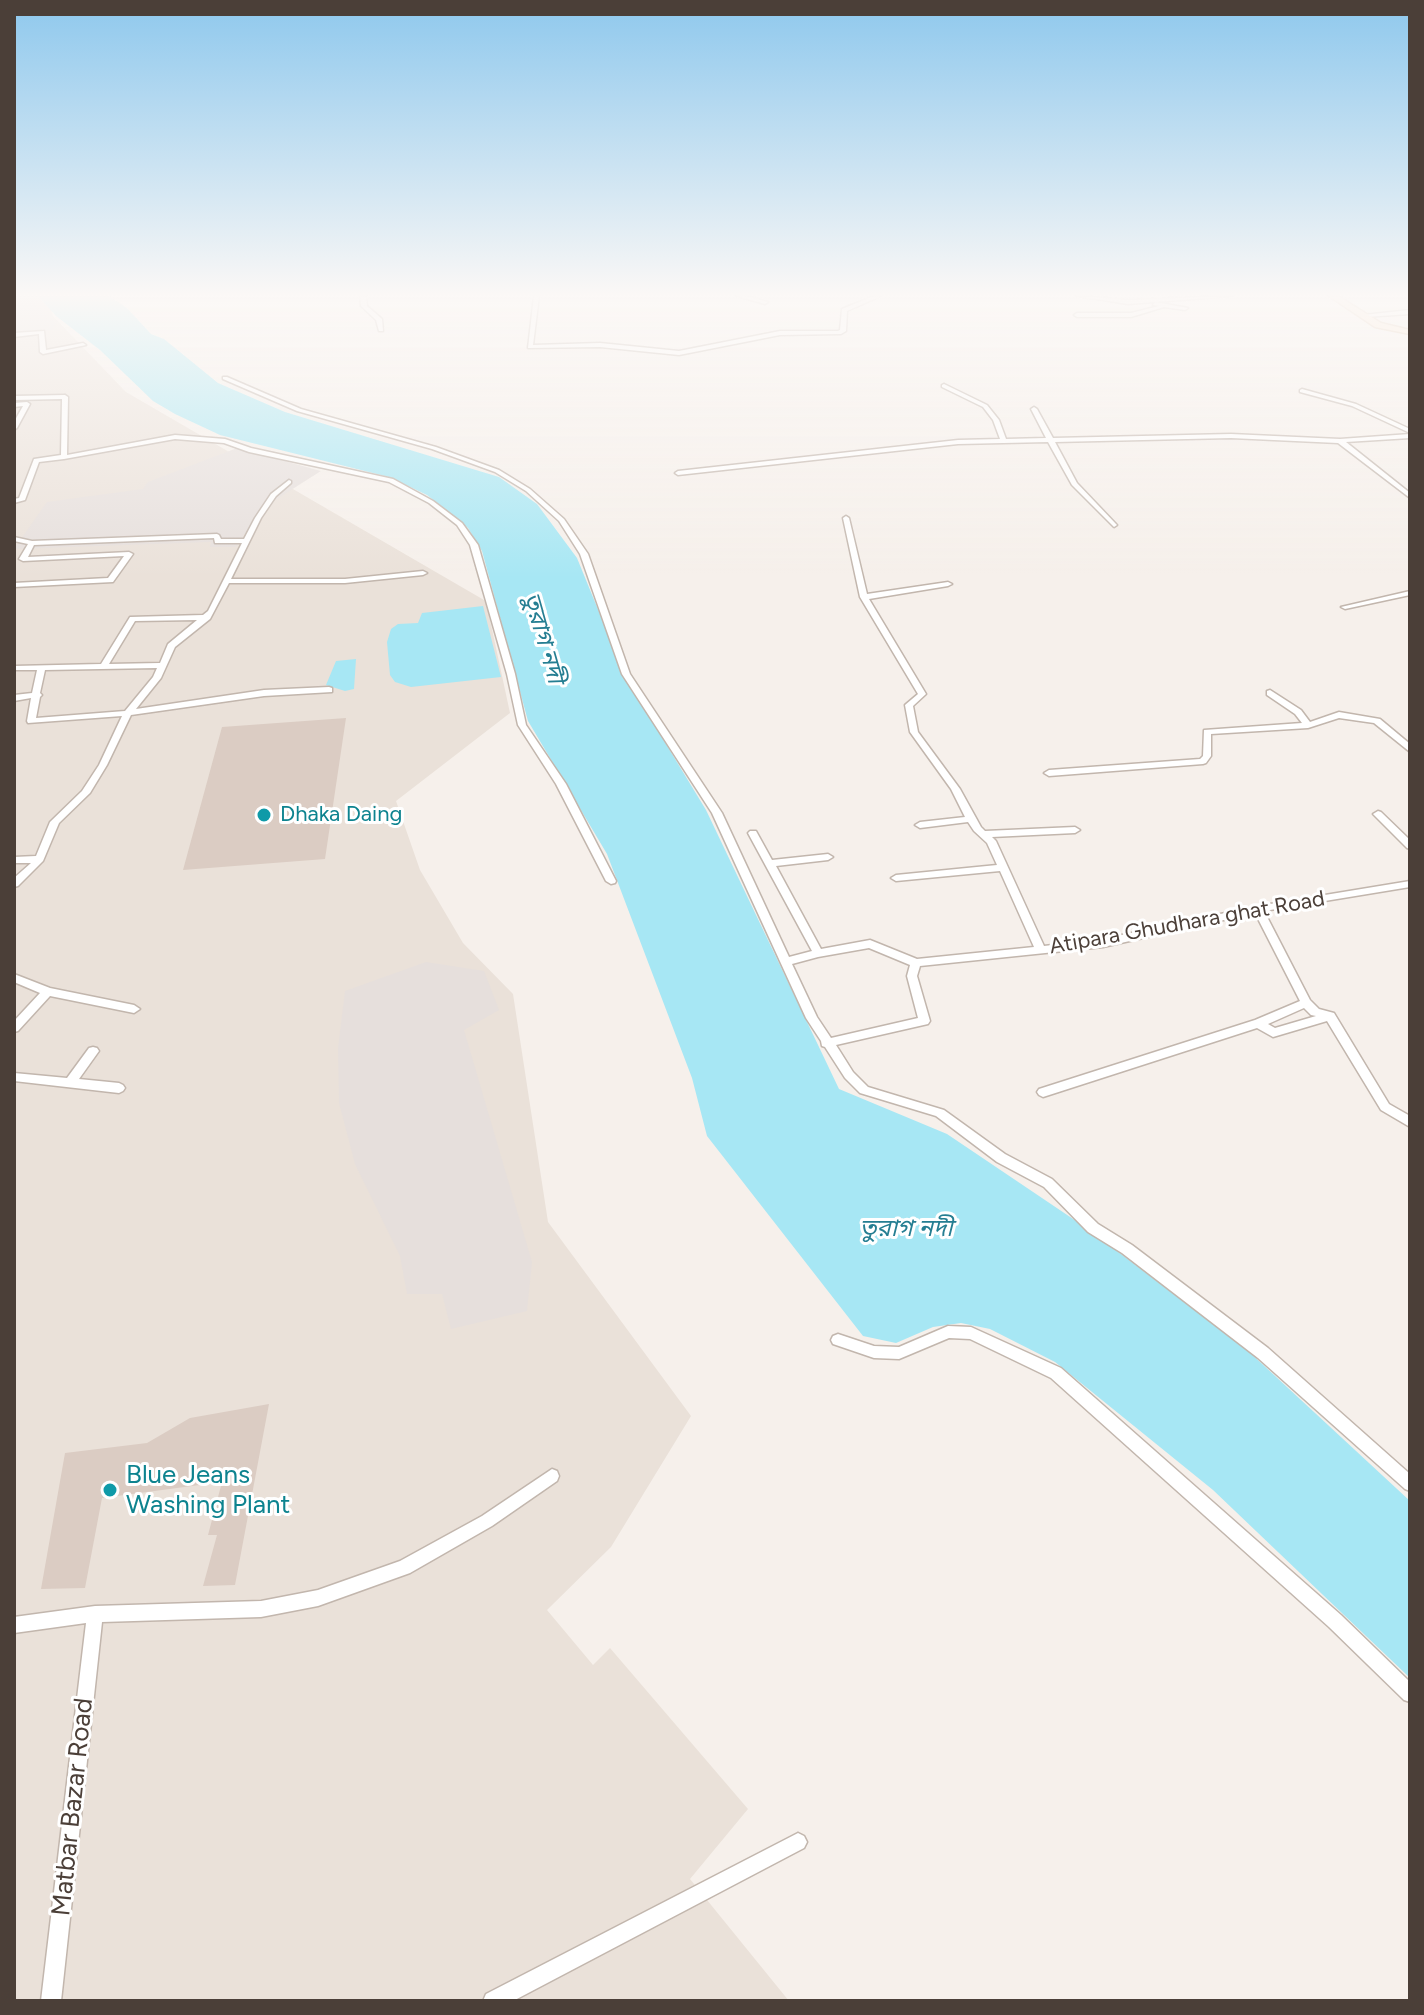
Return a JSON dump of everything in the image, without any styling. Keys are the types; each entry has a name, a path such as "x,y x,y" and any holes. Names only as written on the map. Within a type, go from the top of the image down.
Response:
{"street":[{"path":"253,390 299,410 434,448 497,471 528,490 562,520 584,554 626,674 717,813 826,1043 864,1090 940,1113 1001,1158 1048,1183 1093,1228 1127,1249 1263,1353 1410,1484"},
{"path":"952,390 985,406 996,420 1004,442"},
{"path":"1302,391 1354,405 1410,434"},
{"path":"14,398 65,397 64,457"},
{"path":"14,405 29,400"},
{"path":"15,424 29,400"},
{"path":"1034,409 1074,484 1114,525"},
{"path":"678,473 913,445 1231,436 1340,441 1410,434"},
{"path":"14,501 22,500 36,460 175,437 225,441 249,450 391,480 441,509 460,524 481,563 522,725 561,784 611,881"},
{"path":"1340,441 1410,496"},
{"path":"14,884 40,859 55,822 85,793 103,765 128,713 163,665 171,646 207,617 273,495 289,482"},
{"path":"846,518 864,597 922,694 909,705 914,732 955,789 970,819 991,841 1041,950"},
{"path":"14,539 32,543 217,536 218,541 248,541"},
{"path":"19,559 32,543"},
{"path":"14,585 110,580 129,554 19,559"},
{"path":"227,581 345,581 423,573"},
{"path":"864,597 948,584"},
{"path":"1345,607 1410,593"},
{"path":"103,667 133,619 207,617"},
{"path":"14,668 163,665"},
{"path":"41,668 31,721 128,713 264,693 329,690"},
{"path":"1270,693 1298,712 1308,725"},
{"path":"14,698 38,695"},
{"path":"1049,773 1203,761 1207,756 1207,732 1308,725 1339,715 1367,719 1395,733 1410,749"},
{"path":"1378,814 1410,846"},
{"path":"920,825 970,819"},
{"path":"983,834 1075,830"},
{"path":"753,833 818,953"},
{"path":"770,863 828,857"},
{"path":"14,860 40,859"},
{"path":"896,878 1003,868"},
{"name":"Atipara Ghudhara ghat Road","path":"916,963 1103,943 1258,909 1410,884"},
{"path":"1258,909 1306,1003 1315,1012 1330,1016 1385,1107 1410,1122"},
{"path":"786,962 870,944 916,963 912,976 924,1021 826,1043"},
{"path":"14,978 48,992 134,1009"},
{"path":"14,1028 48,992"},
{"path":"1043,1092 1259,1023 1306,1003"},
{"path":"1259,1023 1273,1033 1330,1016"},
{"path":"71,1082 93,1051"},
{"path":"14,1077 119,1088"},
{"path":"838,1340 874,1352 899,1353 948,1332 971,1333 1056,1373 1257,1549 1410,1694"},
{"path":"14,1625 95,1614 261,1609 318,1598 404,1567 487,1521 552,1476"},
{"name":"Matbar Bazar Road","path":"51,2001 95,1614"},
{"path":"493,2001 697,1898 798,1842"}],"shaded area":[{"path":"14,390 124,390 484,600 487,606 510,713 396,801 420,870 463,943 513,994 548,1222 691,1416 611,1547 547,1610 593,1665 610,1648 748,1809 690,1879 789,2001 14,2001"},
{"path":"237,448 321,471 261,509 236,547 210,547 211,542 14,549 47,502 143,489 148,482"},
{"path":"426,962 484,971 499,1010 464,1030 532,1262 527,1311 451,1329 442,1294 407,1294 400,1256 355,1164 339,1103 338,1048 345,991"}],"water":[{"name":"তুরাগ নদী","path":"142,390 234,390 285,412 499,477 537,504 577,558 626,678 706,810 839,1089 947,1134 1088,1229 1246,1349 1410,1501 1410,1678 1213,1490 1055,1362 990,1329 961,1323 933,1327 896,1343 863,1336 707,1136 692,1078 607,854 528,721 482,551 468,528 427,495 389,477 220,435 153,401"},
{"path":"483,606 501,677 411,687 395,682 390,675 387,642 391,629 398,624 418,623 422,613"},
{"path":"356,659 354,689 345,691 326,685 336,661"}],"building":[{"name":"Dhaka Daing","path":"346,718 325,859 183,870 222,727"},
{"name":"Blue Jeans Washing Plant","path":"269,1404 235,1585 203,1586 217,1535 208,1535 222,1482 102,1498 85,1588 41,1589 65,1453 147,1443 190,1418"}],"place":[{"name":"Dhaka Daing","path":"264,815"},
{"name":"Blue Jeans Washing Plant","path":"110,1490"}]}
